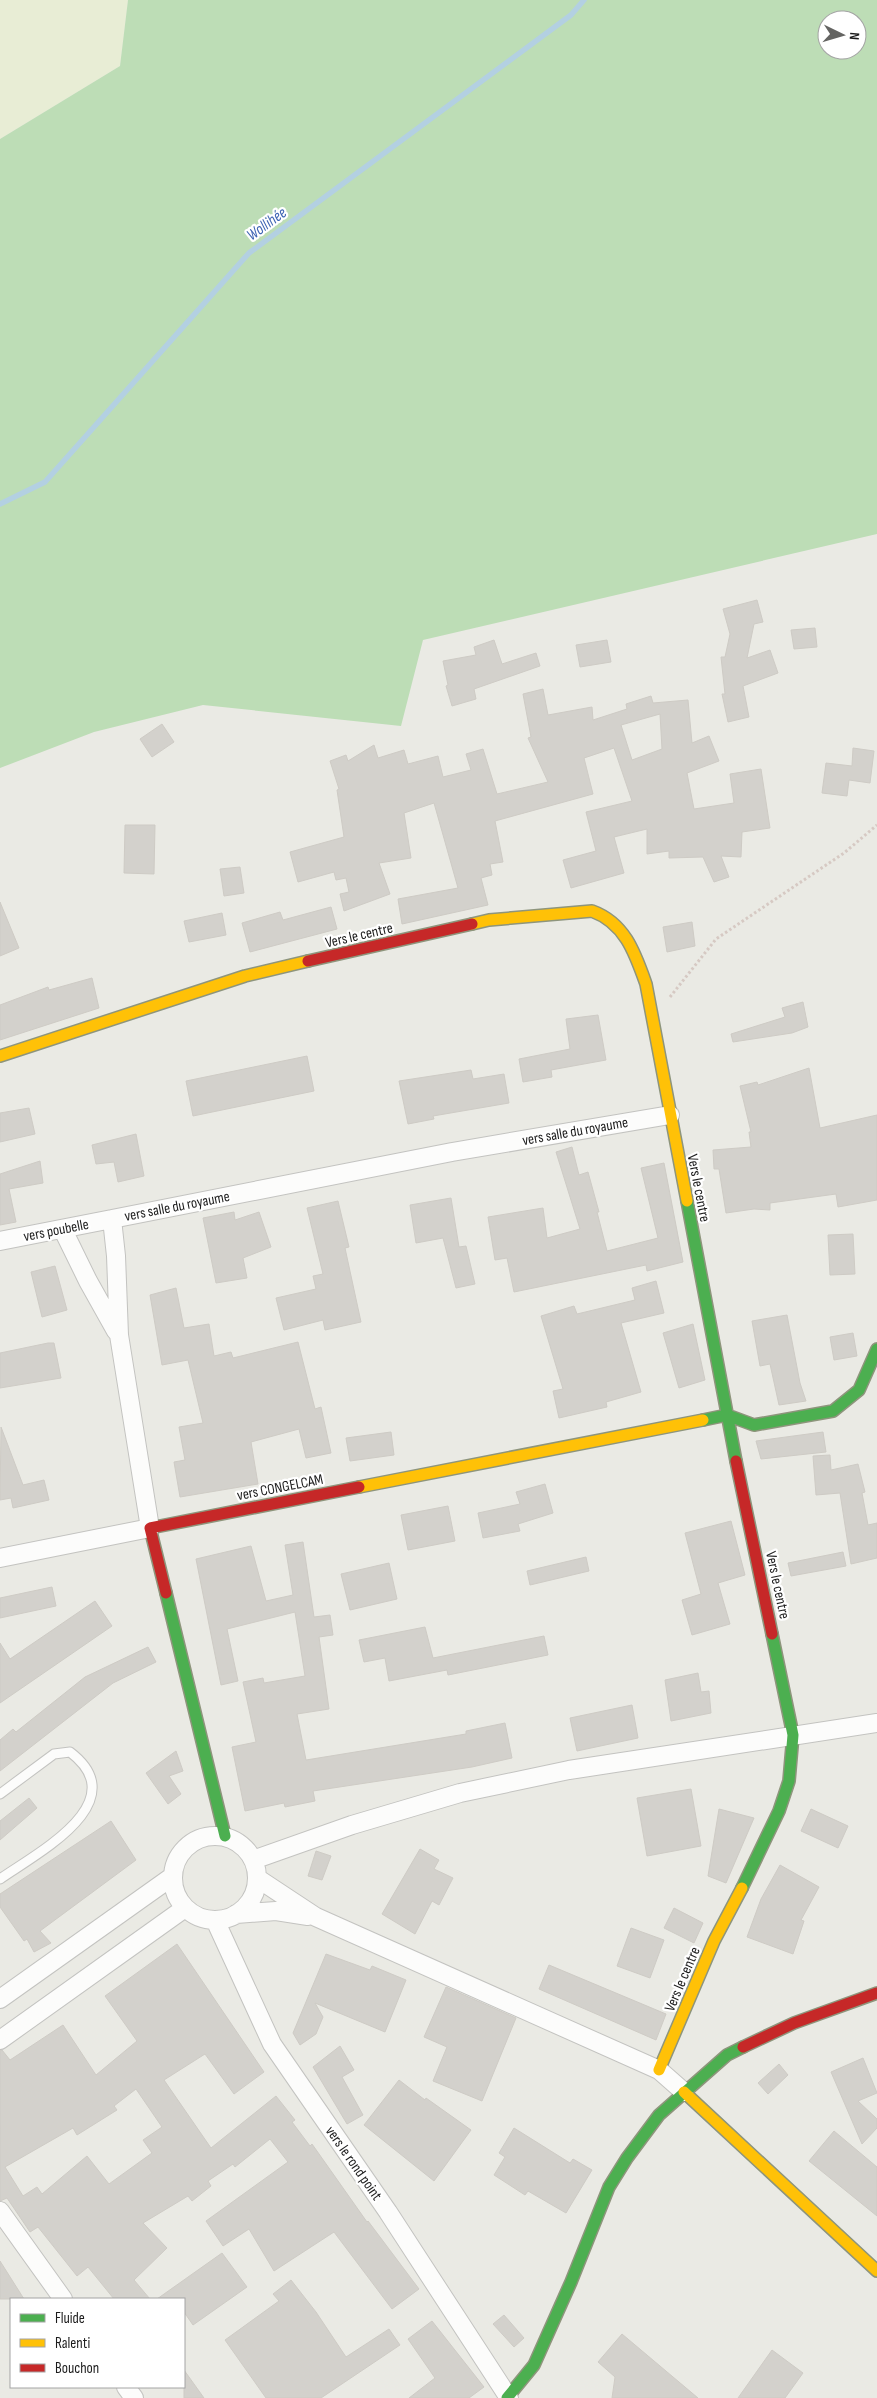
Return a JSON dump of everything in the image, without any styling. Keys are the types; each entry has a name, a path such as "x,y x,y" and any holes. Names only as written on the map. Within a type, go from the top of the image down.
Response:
{"street":[{"name":"Vers le centre","path":"0,1056 244,976 489,920 592,911 603,914 617,923 630,943 646,984 727,1416 793,1735 789,1781 779,1811 714,1941 659,2070"},
{"name":"vers salle du royaume","path":"150,1528 119,1335 116,1256 112,1219 452,1152 670,1115"},
{"name":"vers poubelle","path":"0,1241 112,1219"},
{"path":"63,1230 88,1281 119,1335"},
{"path":"727,1416 754,1424 833,1410 859,1390 877,1349"},
{"name":"vers CONGELCAM","path":"150,1528 727,1416"},
{"path":"0,1558 150,1528 225,1836"},
{"path":"253,1860 352,1825 460,1793 569,1770 877,1723"},
{"path":"236,1914 251,1899 257,1878 253,1860 242,1845 225,1836 206,1836 190,1844 178,1858 173,1876 176,1894 185,1908 199,1917 215,1920 236,1914 276,1911 316,1917"},
{"path":"0,1999 173,1876"},
{"path":"257,1878 316,1917 659,2070 877,2271"},
{"path":"0,2040 185,1908"},
{"name":"vers le rond point","path":"215,1920 272,2044 388,2212 508,2398"},
{"path":"508,2398 534,2366 571,2282 609,2187 627,2158 660,2114 727,2055 794,2023 877,1993"},
{"path":"0,2211 62,2298"}],"lane":[{"path":"0,1794 54,1754 70,1752 80,1760 91,1777 90,1805 74,1826 0,1879"}],"path":[{"path":"652,1020 716,939 844,853 877,825"}],"green space":[{"path":"0,0 128,0 120,66 0,139"},
{"path":"128,0 877,0 877,534 423,640 401,726 203,705 94,732 0,768 0,139 120,66"}],"building":[{"path":"757,600 763,622 754,624 747,658 770,650 778,673 743,686 749,717 728,722 722,694 725,694 721,657 725,657 730,634 723,609"},
{"path":"815,628 817,647 794,649 791,630"},
{"path":"494,640 502,664 536,653 540,666 474,689 476,699 452,706 446,686 448,685 443,661 476,655 474,647"},
{"path":"607,640 611,662 580,667 576,645"},
{"path":"543,689 548,715 592,707 593,720 627,709 626,704 651,696 653,703 688,700 692,743 709,736 719,761 687,773 694,809 734,803 730,774 761,769 770,828 742,832 741,857 721,856 729,877 714,882 703,857 669,858 669,851 647,854 647,829 614,837 624,873 571,888 563,860 596,851 586,812 632,801 614,748 584,758 593,794 495,821 503,862 490,864 492,875 481,878 488,905 402,924 398,899 458,888 434,803 404,813 411,858 379,863 390,894 344,911 340,894 349,892 346,878 336,880 334,872 298,882 290,852 344,837 337,790 339,789 330,761 346,755 348,761 374,745 378,758 404,750 408,764 438,756 443,777 471,770 466,754 483,749 497,794 548,782 528,738 531,737 523,694","holes":["660,714 662,749 632,760 621,725"]},
{"path":"162,724 174,742 152,757 140,739"},
{"path":"853,748 874,751 870,783 849,780 847,796 822,793 826,763 852,766"},
{"path":"125,825 155,825 154,874 124,873"},
{"path":"240,867 244,893 224,896 220,869"},
{"path":"0,902 19,948 0,956"},
{"path":"331,907 337,929 250,952 242,923 280,912 283,920"},
{"path":"222,913 226,935 189,942 184,921"},
{"path":"692,922 695,946 667,952 663,927"},
{"path":"92,978 99,1008 0,1040 0,1005 48,987 49,990"},
{"path":"803,1002 808,1027 792,1033 733,1042 731,1034 785,1017 782,1008"},
{"path":"598,1015 606,1060 551,1070 552,1077 523,1082 519,1059 570,1049 566,1019"},
{"path":"307,1056 314,1091 193,1116 186,1081"},
{"path":"809,1068 820,1128 877,1115 877,1200 838,1207 836,1194 770,1203 770,1210 754,1209 726,1213 719,1169 714,1169 713,1150 751,1147 749,1132 751,1132 740,1086 757,1082 758,1085"},
{"path":"471,1070 473,1079 504,1074 509,1103 433,1116 434,1119 408,1124 399,1081"},
{"path":"29,1108 35,1134 0,1142 0,1113"},
{"path":"136,1134 144,1176 118,1182 114,1162 96,1164 92,1145"},
{"path":"572,1147 579,1175 588,1172 607,1251 658,1238 641,1168 664,1163 683,1262 647,1271 646,1265 514,1292 507,1258 495,1260 488,1217 543,1208 547,1238 580,1229 556,1152"},
{"path":"40,1161 43,1183 9,1189 16,1222 0,1225 0,1174"},
{"path":"451,1198 459,1247 466,1246 475,1284 456,1288 443,1238 416,1243 410,1205"},
{"path":"338,1201 349,1247 345,1248 361,1322 325,1330 323,1320 284,1330 276,1298 316,1289 313,1276 323,1274 307,1208"},
{"path":"234,1212 235,1220 259,1212 271,1247 243,1258 247,1278 216,1283 203,1218"},
{"path":"853,1234 855,1274 830,1275 828,1235"},
{"path":"55,1266 67,1310 42,1317 31,1272"},
{"path":"656,1281 664,1313 621,1323 641,1392 606,1402 607,1407 559,1418 553,1391 563,1389 541,1316 574,1306 577,1314 635,1300 632,1288"},
{"path":"176,1288 184,1328 209,1324 214,1356 231,1352 233,1358 298,1342 315,1409 321,1407 331,1453 306,1458 299,1429 251,1442 258,1484 180,1497 174,1462 185,1460 179,1427 203,1423 188,1360 162,1365 150,1295"},
{"path":"787,1315 800,1383 806,1401 779,1405 770,1364 760,1366 752,1321"},
{"path":"693,1324 705,1380 679,1388 663,1333"},
{"path":"853,1333 857,1356 834,1360 830,1337"},
{"path":"54,1343 61,1378 0,1388 0,1353"},
{"path":"1,1427 23,1485 44,1480 49,1500 13,1508 11,1498 0,1500"},
{"path":"391,1432 394,1455 350,1461 346,1438"},
{"path":"823,1432 826,1452 761,1459 756,1441"},
{"path":"830,1455 831,1470 858,1464 865,1492 862,1493 868,1525 877,1523 877,1558 851,1564 840,1493 816,1495 813,1456"},
{"path":"545,1484 553,1513 518,1524 520,1531 483,1538 478,1513 520,1504 516,1492"},
{"path":"448,1506 455,1541 408,1550 401,1515"},
{"path":"731,1521 745,1575 718,1583 730,1624 692,1635 682,1600 701,1594 685,1533"},
{"path":"303,1542 314,1617 330,1615 333,1635 319,1637 329,1709 297,1714 306,1760 466,1734 466,1731 505,1723 512,1758 472,1767 313,1791 315,1801 285,1807 284,1803 245,1811 232,1747 256,1742 243,1682 263,1678 264,1683 305,1676 295,1612 227,1629 238,1681 221,1685 196,1559 251,1546 266,1601 293,1595 285,1545"},
{"path":"843,1552 846,1566 791,1576 788,1563"},
{"path":"586,1557 589,1571 530,1585 527,1571"},
{"path":"389,1563 397,1599 350,1610 341,1574"},
{"path":"52,1587 56,1606 0,1618 0,1598"},
{"path":"95,1601 112,1626 0,1703 0,1643 10,1659"},
{"path":"425,1627 433,1658 544,1636 548,1655 448,1675 447,1670 389,1681 385,1658 364,1662 359,1640"},
{"path":"148,1647 156,1662 113,1683 0,1771 0,1740 13,1729 16,1732 85,1677"},
{"path":"698,1673 701,1692 709,1691 711,1713 671,1721 665,1680"},
{"path":"632,1705 638,1738 577,1751 570,1718"},
{"path":"176,1751 183,1771 169,1776 181,1794 168,1804 146,1773"},
{"path":"691,1789 701,1846 647,1856 637,1798"},
{"path":"29,1798 37,1808 0,1840 0,1821"},
{"path":"719,1809 754,1818 726,1883 708,1876"},
{"path":"811,1809 848,1826 838,1848 801,1831"},
{"path":"111,1821 136,1860 40,1931 51,1943 34,1952 27,1939 24,1941 0,1907 0,1894"},
{"path":"420,1849 439,1860 434,1869 453,1878 439,1905 432,1901 415,1934 382,1914"},
{"path":"316,1851 331,1856 322,1880 308,1876"},
{"path":"780,1865 819,1887 801,1920 804,1921 793,1954 747,1937 761,1899"},
{"path":"674,1908 703,1923 694,1943 664,1928"},
{"path":"631,1928 664,1940 650,1978 617,1966"},
{"path":"177,1944 264,2072 234,2094 205,2054 164,2080 211,2148 276,2096 295,2120 292,2122 310,2146 312,2144 367,2222 419,2289 392,2309 334,2232 274,2271 249,2229 223,2246 206,2221 288,2162 270,2139 235,2167 233,2164 208,2181 211,2186 192,2201 188,2196 143,2223 167,2248 134,2280 149,2298 113,2298 88,2267 77,2276 38,2227 30,2232 7,2198 0,2201 0,2050 10,2060 63,2025 96,2075 137,2041 105,1996","holes":["136,2089 162,2127 143,2140 152,2153 109,2184 87,2156 42,2194 37,2187 23,2196 5,2167 73,2128 77,2135 117,2110 114,2106"]},
{"path":"326,1954 370,1970 372,1966 406,1980 385,2032 315,2003 323,2017 316,2034 300,2045 293,2033"},
{"path":"549,1965 666,2014 656,2040 539,1989"},
{"path":"446,1987 516,2018 482,2101 433,2081 447,2047 424,2037"},
{"path":"340,2046 354,2070 342,2077 363,2115 347,2124 313,2067"},
{"path":"863,2058 877,2093 858,2101 877,2119 877,2128 862,2144 831,2072"},
{"path":"779,2064 788,2075 768,2094 758,2083"},
{"path":"399,2080 425,2100 426,2098 471,2130 434,2181 364,2125"},
{"path":"514,2128 570,2163 573,2159 592,2170 566,2213 528,2191 525,2195 494,2175 505,2157 499,2153"},
{"path":"834,2131 877,2167 877,2216 809,2161"},
{"path":"222,2253 247,2287 193,2325 185,2313 185,2298 158,2298"},
{"path":"0,2261 23,2298 0,2299"},
{"path":"291,2280 316,2312 346,2357 389,2329 400,2345 321,2398 266,2398 225,2340 279,2301 273,2294"},
{"path":"504,2315 524,2338 514,2347 493,2324"},
{"path":"432,2321 484,2387 469,2398 409,2398 435,2378 408,2339"},
{"path":"622,2334 698,2398 612,2398 615,2377 598,2362"},
{"path":"772,2350 803,2373 785,2398 738,2398"},
{"path":"185,2371 204,2398 184,2398 185,2388"}],"waterway":[{"name":"Wollihée","path":"0,504 45,482 249,253 571,15 584,0"}],"traffic: fast":[{"path":"687,1201 736,1461"},
{"path":"703,1420 727,1415 754,1425 833,1411 859,1390 877,1349"},
{"path":"166,1593 225,1836"},
{"path":"742,1888 779,1811 789,1781 793,1735 772,1634"},
{"path":"507,2398 534,2365 571,2282 609,2187 627,2158 659,2115 727,2055 743,2047"}],"traffic: slow":[{"path":"472,924 489,920 592,911 603,916 621,931 633,950 646,984 687,1201"},
{"path":"0,1056 245,976 308,961"},
{"path":"359,1487 703,1420"},
{"path":"659,2070 714,1941 742,1888"},
{"path":"684,2092 877,2271"}],"traffic: jam":[{"path":"308,961 472,924"},
{"path":"736,1461 772,1634"},
{"path":"166,1593 150,1528 359,1487"},
{"path":"743,2047 794,2023 877,1993"}]}
